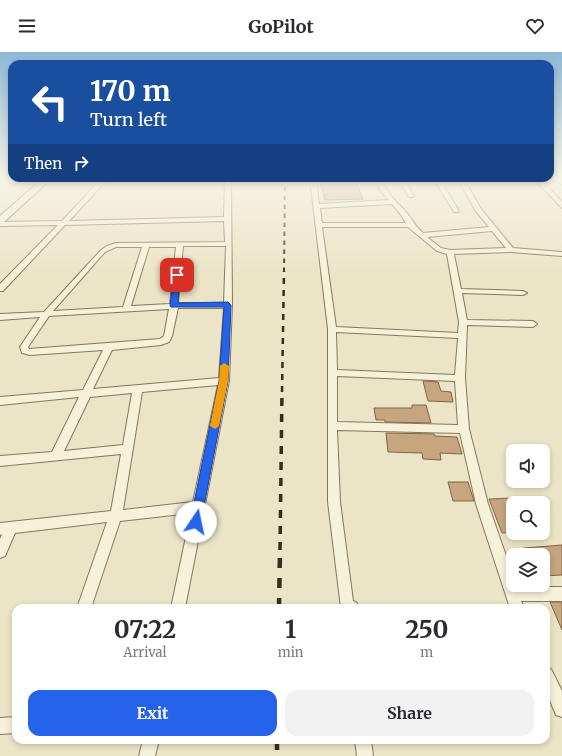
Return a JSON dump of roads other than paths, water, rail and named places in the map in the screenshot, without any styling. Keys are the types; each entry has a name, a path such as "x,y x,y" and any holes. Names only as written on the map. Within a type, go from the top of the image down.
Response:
{"main road":[{"path":"0,221 10,212"}],"street":[{"path":"0,289 74,212"},
{"path":"179,604 224,381 228,305 227,212"},
{"path":"319,212 332,329 334,502 347,604"},
{"path":"402,212 410,225 439,250 450,252 511,250 562,254"},
{"path":"479,212 511,250"},
{"path":"0,224 227,219"},
{"path":"320,225 410,225"},
{"path":"422,235 493,229"},
{"path":"180,244 174,306 166,340 161,342 109,347 30,352 25,351 24,347 46,314 103,251 109,247 116,245 180,244 228,244"},
{"path":"126,309 146,245"},
{"path":"450,252 463,322 460,378 464,429 482,504 516,604"},
{"path":"457,292 524,293"},
{"path":"0,317 174,306 228,305"},
{"path":"463,322 533,324"},
{"path":"332,329 463,336"},
{"path":"56,455 109,347"},
{"path":"332,373 460,378"},
{"path":"0,402 224,381"},
{"path":"85,604 116,515 138,388"},
{"path":"332,426 464,429"},
{"path":"0,461 128,449"},
{"path":"0,552 6,528 198,507"},
{"path":"512,594 562,594"},
{"path":"550,682 562,708"},
{"path":"0,726 12,725"},
{"path":"147,756 150,744"},
{"path":"364,744 365,756"}],"railway":[{"path":"284,272 285,212"},
{"path":"282,392 284,271"},
{"path":"280,550 282,391"},
{"path":"279,604 280,549"},
{"path":"277,744 277,756"}]}
